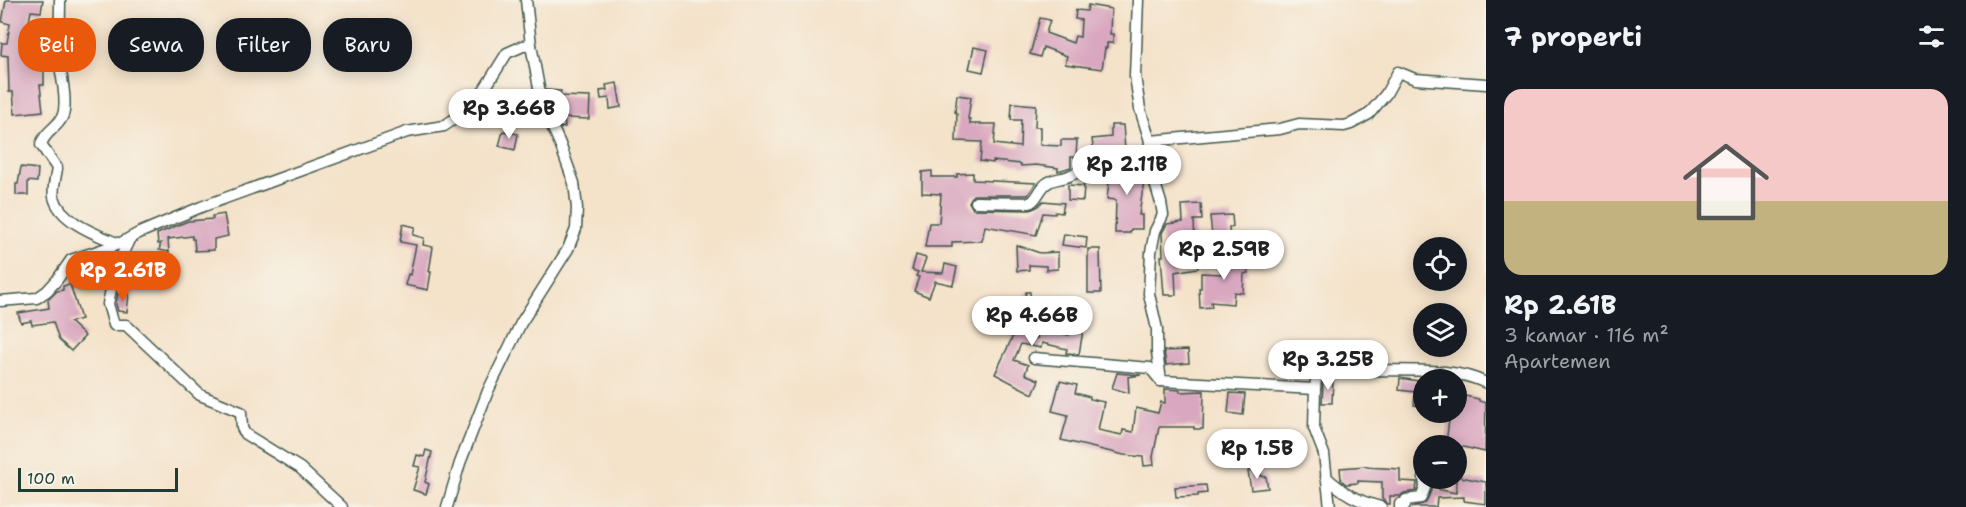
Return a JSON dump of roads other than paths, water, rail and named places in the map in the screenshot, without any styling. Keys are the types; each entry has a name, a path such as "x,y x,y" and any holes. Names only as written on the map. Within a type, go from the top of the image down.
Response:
{"street":[{"path":"60,0 59,57 65,102 64,114 42,140 41,145 57,168 54,197 62,212 86,230 119,244"},
{"path":"447,507 460,463 488,391 522,323 568,249 576,229 578,208 574,183 542,104 531,45 526,0"},
{"path":"1138,0 1135,76 1140,109 1150,141 1148,160 1163,215 1155,231 1151,252 1149,294 1157,330 1161,381"},
{"path":"0,301 37,298 47,291 71,260 119,244 201,207 407,132 444,126 477,101 507,53 531,45"},
{"path":"1150,141 1277,130 1299,124 1344,126 1369,114 1386,94 1398,72 1415,79 1486,84"},
{"path":"976,202 1030,202 1035,200 1046,183 1054,179 1069,177 1111,157 1148,160"},
{"path":"130,238 115,270 108,304 114,325 126,325 200,395 241,412 242,428 245,434 300,468 342,507"},
{"path":"1034,358 1150,368 1161,381 1315,389"},
{"path":"1330,507 1324,454 1314,428 1315,389 1320,373 1330,369 1347,369 1446,373 1466,376 1486,383"},
{"path":"1326,476 1355,499 1382,507"},
{"path":"1400,507 1400,504 1405,505 1406,500 1421,498 1425,489"}]}
